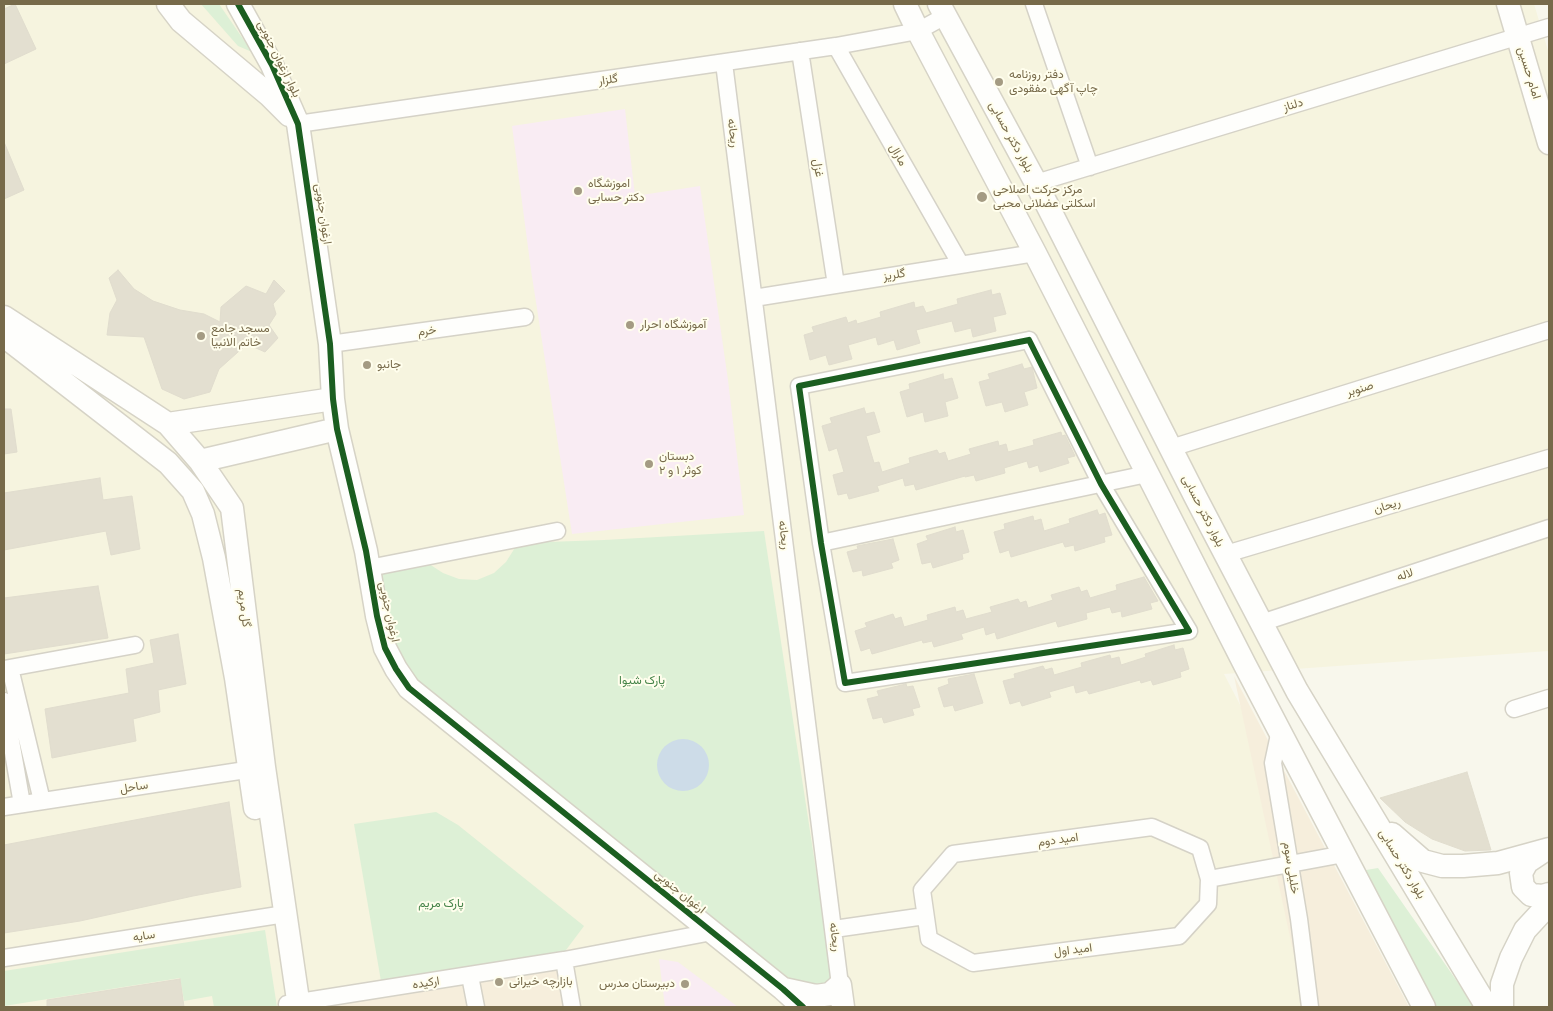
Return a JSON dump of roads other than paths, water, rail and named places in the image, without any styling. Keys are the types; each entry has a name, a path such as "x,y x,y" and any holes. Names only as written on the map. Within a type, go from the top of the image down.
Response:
{"street":[{"name":"بلوار ارغوان جنوبی","path":"168,4 181,22 268,95 298,124"},
{"name":"بلوار ارغوان جنوبی","path":"238,4 272,65 298,124"},
{"path":"905,4 1424,1007"},
{"path":"1034,4 1090,167"},
{"name":"امام حسین","path":"1508,4 1549,143"},
{"name":"گلزار","path":"298,124 836,46 918,31 942,10"},
{"name":"بلوار دکتر حسابی","path":"942,10 1036,183 1297,690 1487,1007"},
{"name":"دلناز","path":"1036,183 1549,27"},
{"name":"مارال","path":"836,46 961,264"},
{"name":"غزل","path":"800,51 836,285"},
{"name":"ریحانه","path":"724,63 843,1007"},
{"name":"ارغوان جنوبی","path":"298,124 330,344 333,400 337,429 369,568 377,616 385,648 396,669 409,688 803,1007"},
{"name":"گلریز","path":"754,298 1035,253"},
{"name":"گل مریم","path":"4,317 168,424 200,461 232,508 256,769"},
{"name":"خرم","path":"330,344 525,317"},
{"name":"صنوبر","path":"1171,448 1549,330"},
{"name":"گل مریم","path":"4,336 168,463 193,491 203,514 214,558 236,678 256,769 293,1005"},
{"path":"1029,340 1101,484 1189,631 845,683 821,543 799,386 1029,340"},
{"path":"168,424 333,400"},
{"path":"200,461 337,429"},
{"name":"ریحان","path":"1226,554 1549,458"},
{"path":"821,543 1147,474"},
{"name":"لاله","path":"1261,623 1549,528"},
{"path":"369,568 557,531"},
{"path":"42,801 7,668 135,645"},
{"path":"1514,709 1549,698"},
{"path":"4,701 22,804"},
{"name":"خلیلی سوم","path":"1280,730 1273,764 1291,863 1310,1007"},
{"name":"ساحل","path":"4,807 256,769"},
{"path":"1376,820 1423,861 1442,866 1498,863 1547,849"},
{"name":"امید دوم","path":"925,916 922,890 953,854 1152,827 1200,848 1209,879"},
{"path":"1547,849 1527,862 1521,873 1523,887 1531,895 1543,896 1549,894"},
{"path":"1209,879 1344,854"},
{"name":"امید اول","path":"925,916 929,939 973,963 1013,958 1179,936 1208,904 1209,879"},
{"path":"1502,1007 1502,984 1510,958 1525,930 1549,904"},
{"name":"سایه","path":"4,958 279,915"},
{"path":"834,929 925,916"},
{"name":"ارکیده","path":"293,1005 564,960 712,932"},
{"path":"564,960 572,1007"},
{"path":"470,976 476,1007"},
{"path":"783,989 816,996 830,994 840,985"}],"water":[{"path":"683,739 693,741 701,747 707,755 709,765 707,775 701,783 693,789 683,791 673,789 665,783 659,775 657,765 659,755 665,747 673,741"}],"place":[{"name":"دفتر روزنامه چاپ آگهی مفقودی","path":"999,82"},
{"name":"اموزشگاه دکتر حسابی","path":"578,191"},
{"name":"مرکز حرکت اصلاحی اسکلتی عضلانی محبی","path":"982,197"},
{"name":"آموزشگاه احرار","path":"630,325"},
{"name":"مسجد جامع خاتم الانبیا","path":"201,336"},
{"name":"جانبو","path":"367,365"},
{"name":"دبستان کوثر ۱ و ۲","path":"649,464"},
{"name":"بازارچه خیرانی","path":"499,982"},
{"name":"دبیرستان مدرس","path":"685,984"}],"park label":[{"name":"پارک شیوا","path":"642,681"},
{"name":"پارک مریم","path":"441,904"}]}
